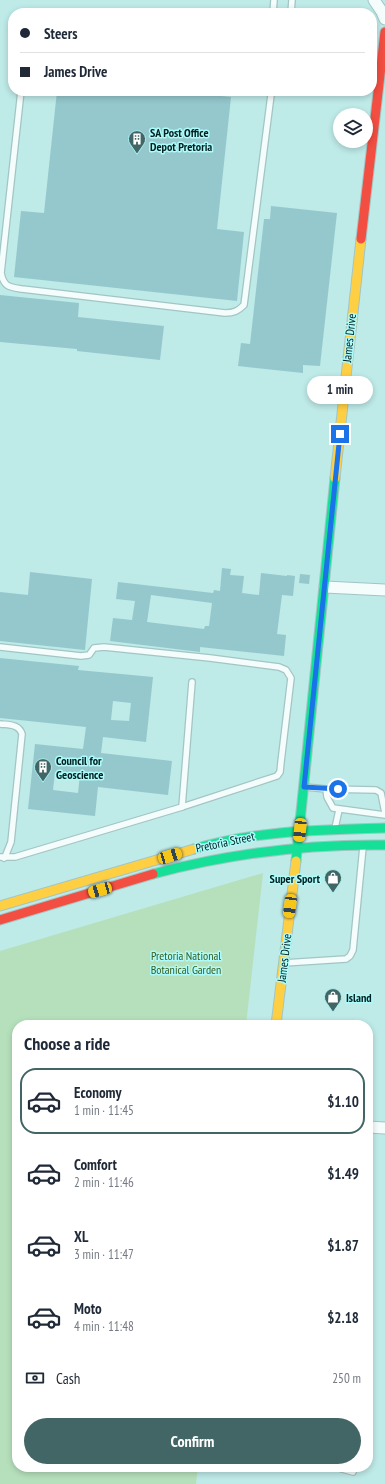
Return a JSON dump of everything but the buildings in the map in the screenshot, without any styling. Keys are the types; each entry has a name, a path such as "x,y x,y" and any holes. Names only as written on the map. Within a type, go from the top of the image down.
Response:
{"street":[{"path":"374,0 385,19"},
{"name":"James Drive","path":"277,1020 300,830 349,342 385,32"},
{"path":"325,587 385,590"},
{"name":"Pretoria Street","path":"0,906 203,846 244,837 300,830 385,828"},
{"name":"Pretoria Street","path":"0,920 51,904 194,864 236,855 298,848 363,844 385,845"},
{"path":"373,1127 385,1128"}],"lane":[{"path":"20,96 0,273 3,281 9,287 22,289 225,314 234,313 244,305 271,96"},
{"path":"0,647 81,656 89,655 94,648 104,647 210,658 279,667 286,670 291,678 281,767 277,776 182,807 15,857 2,858"},
{"path":"182,807 192,682"},
{"path":"0,724 18,726 21,729 22,734 11,842 2,858"},
{"path":"304,787 376,790 381,793 385,814 339,810 334,808 331,806 327,797 326,788"},
{"path":"335,828 339,810"},
{"path":"283,963 346,959 350,956 353,950 363,844"}],"green space":[{"name":"Pretoria National Botanical Garden","path":"263,873 247,1020 12,1020 12,1472 197,1472 196,1484 0,1484 0,951"}],"traffic: fast":[{"path":"296,861 335,478"},
{"path":"194,849 241,838 289,832 385,828"},
{"path":"153,874 211,860 268,851 326,846 385,845"}],"traffic: slow":[{"path":"335,478 361,239"},
{"path":"0,906 194,849"},
{"path":"277,1020 296,861"}],"traffic: jam":[{"path":"361,239 385,32"},
{"path":"0,920 153,874"}],"place":[{"name":"SA Post Office Depot Pretoria","path":"137,154"},
{"name":"Council for Geoscience","path":"43,782"},
{"name":"Super Sport","path":"333,893"},
{"name":"Island","path":"333,1012"}],"route":[{"path":"338,789 304,787 340,434"}]}
